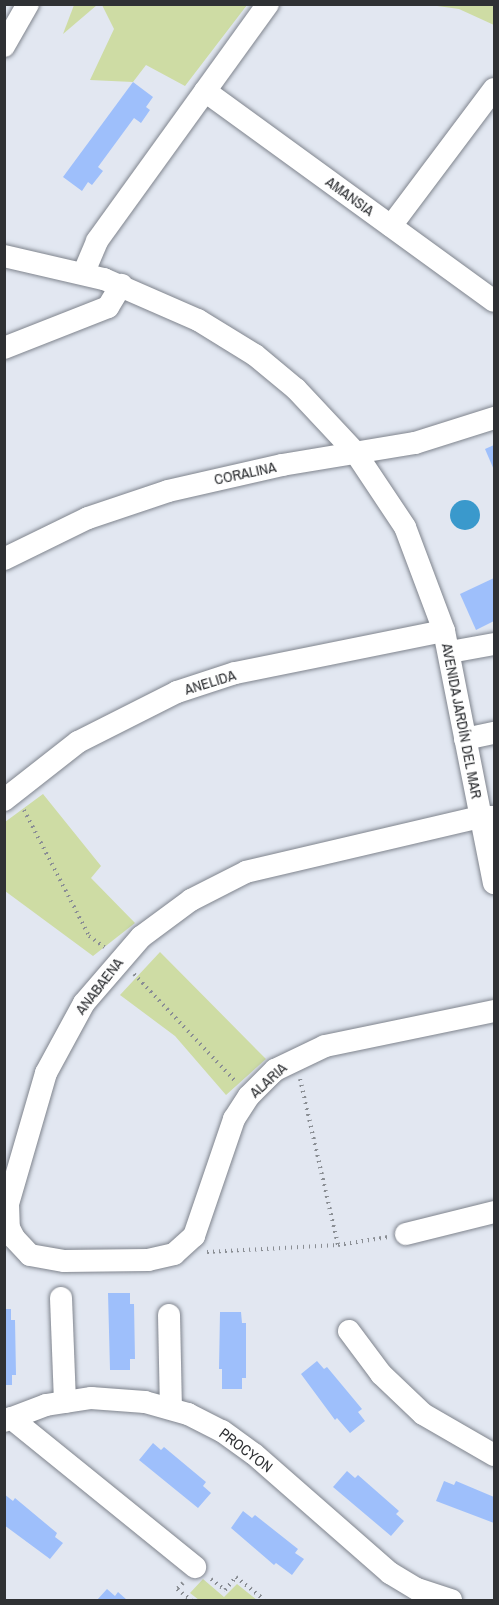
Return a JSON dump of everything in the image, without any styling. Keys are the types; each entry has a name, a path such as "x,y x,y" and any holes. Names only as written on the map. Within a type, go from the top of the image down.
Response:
{"street":[{"path":"4,46 28,4"},
{"path":"84,273 96,241 267,4"},
{"path":"391,226 495,89"},
{"name":"AMANSIA","path":"205,91 495,301"},
{"name":"AVENIDA JARDÍN DEL MAR","path":"4,256 84,273 121,285 198,320 255,355 330,422 355,452 405,527 447,641 465,739 487,817 495,883"},
{"path":"4,348 108,307 121,285"},
{"name":"CORALINA","path":"4,559 88,518 168,491 355,452 415,443 495,418"},
{"name":"ANELIDA","path":"4,800 78,742 177,692 235,673 447,641 495,644"},
{"path":"465,739 495,733"},
{"name":"ANABAENA","path":"174,1254 148,1260 41,1259 21,1248 9,1228 8,1204 38,1095 55,1052 84,1003 141,937 218,885 246,872 311,855 487,817"},
{"name":"ALARIA","path":"174,1254 194,1236 241,1107 261,1082 295,1058 325,1047 495,1011"},
{"path":"406,1234 495,1212"},
{"path":"61,1298 64,1402"},
{"path":"169,1315 171,1408"},
{"path":"349,1331 381,1374 423,1414 495,1455"},
{"name":"PROCYON","path":"8,1419 64,1402 118,1399 171,1408 204,1421 239,1442 403,1582 451,1600"},
{"path":"8,1419 195,1567"}],"path":[{"path":"295,1058 338,1245"},
{"path":"174,1254 338,1245 406,1234"},
{"path":"195,1567 225,1590 236,1577 264,1600"}],"green space":[{"path":"74,5 97,5 63,34"},
{"path":"102,5 247,5 185,86 146,65 133,82 90,80 114,29"},
{"path":"430,5 494,5 494,25 459,9"},
{"path":"43,794 101,866 91,878 135,923 93,956 5,891 5,822"},
{"path":"160,952 266,1059 226,1095 175,1036 120,995"},
{"path":"203,1579 224,1597 237,1584 257,1600 199,1600 190,1593"}],"water":[{"path":"465,500 471,501 479,509 479,521 471,529 465,530 459,529 451,521 450,515 451,509 459,501"}],"building":[{"path":"133,82 153,97 146,107 150,110 141,123 134,118 98,167 103,171 92,185 88,182 82,191 63,177"},
{"path":"494,445 494,470 485,449"},
{"path":"494,578 494,621 476,630 460,594"},
{"path":"108,1293 130,1293 130,1304 134,1304 135,1359 130,1359 130,1370 110,1370"},
{"path":"4,1309 11,1309 11,1320 15,1320 16,1375 12,1375 12,1385 4,1385"},
{"path":"220,1312 241,1312 242,1323 246,1323 246,1378 242,1378 242,1389 222,1389 222,1369 219,1369"},
{"path":"317,1361 324,1369 327,1367 362,1409 358,1412 365,1421 350,1433 337,1418 335,1420 301,1374"},
{"path":"153,1443 161,1450 164,1447 206,1482 203,1486 211,1493 198,1508 139,1460"},
{"path":"347,1471 355,1478 358,1475 399,1511 396,1514 404,1521 391,1536 333,1487"},
{"path":"444,1481 454,1485 456,1481 494,1497 494,1523 436,1501"},
{"path":"4,1494 13,1501 15,1498 57,1533 55,1537 63,1543 50,1559 4,1525"},
{"path":"243,1511 252,1518 255,1515 298,1549 295,1553 304,1559 292,1575 276,1563 274,1565 231,1528"},
{"path":"107,1589 115,1596 118,1592 127,1600 97,1600"}]}
